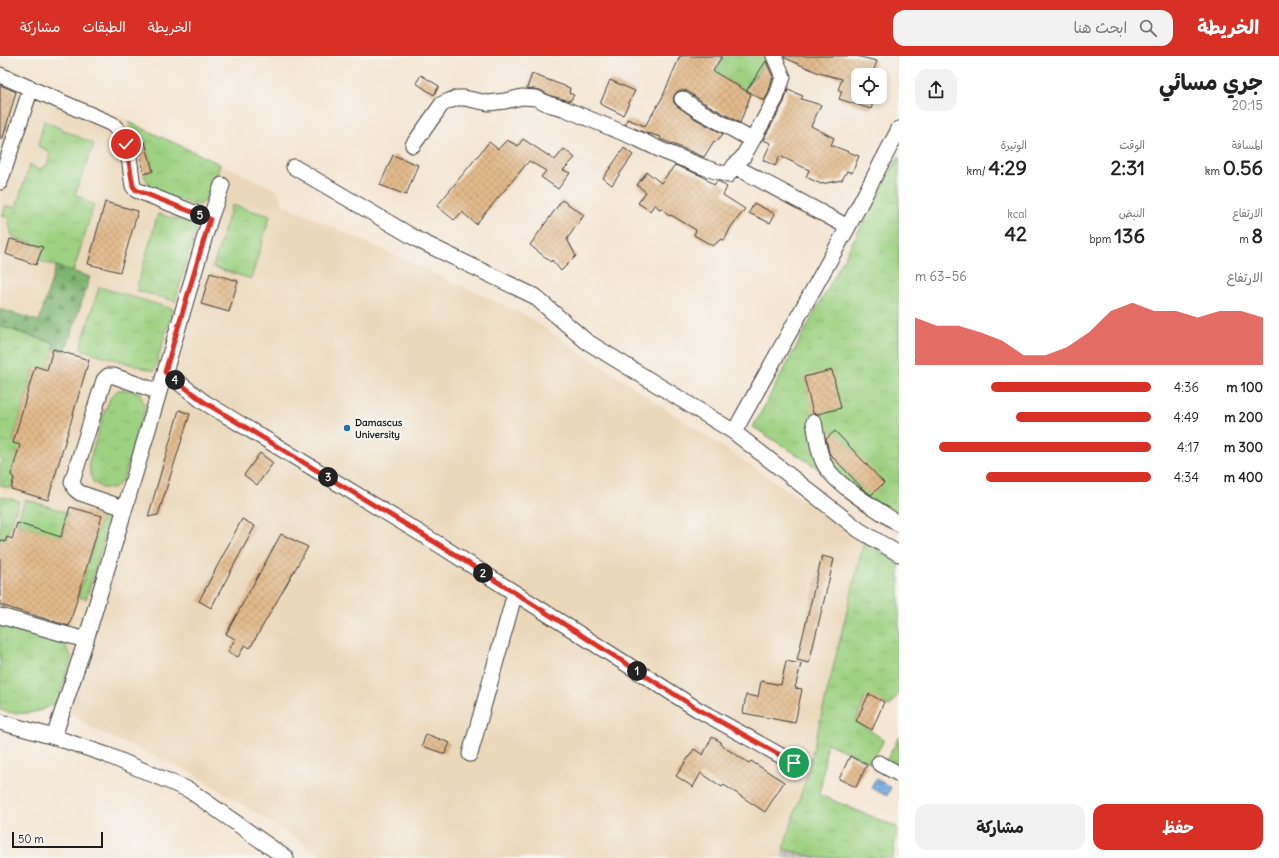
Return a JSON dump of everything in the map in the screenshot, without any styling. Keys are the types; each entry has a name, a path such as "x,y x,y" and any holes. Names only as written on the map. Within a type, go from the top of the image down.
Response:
{"street":[{"path":"413,145 442,104 449,101 464,98 488,103 522,97 536,98 706,168 728,175 743,157 776,98 783,77 774,56"},
{"path":"0,75 112,124 120,132 126,144 133,186 136,190 210,219"},
{"path":"0,182 31,88"},
{"path":"682,99 698,110 752,140"},
{"path":"734,432 848,227 899,129"},
{"path":"734,166 848,227"},
{"path":"294,167 420,241 534,296 586,341 734,432 859,530 899,554"},
{"path":"54,737 86,640 210,219 222,185"},
{"path":"165,372 204,402 438,544 696,708 794,763"},
{"path":"124,508 80,493 75,489 72,482 74,475 104,380 108,376 114,376 159,392"},
{"path":"814,422 822,460 826,468 844,487 899,524"},
{"path":"470,754 515,593"},
{"path":"0,616 86,640"},
{"path":"0,722 54,737 108,755 190,790 286,858"},
{"path":"879,764 899,774"}],"shaded area":[{"name":"Damascus University","path":"0,62 277,190 283,204 525,315 864,541 806,779 780,858 327,858 192,773 91,728 64,708 52,705 38,712 14,714 0,710"},
{"path":"783,849 819,858 781,858"}],"green space":[{"path":"724,56 763,56 766,61 745,90 715,73"},
{"path":"44,121 94,144 75,194 94,205 73,272 38,260 42,247 14,238 11,233 7,217 2,216 6,206 16,207 30,164 38,170 47,165 50,154 47,150 38,146"},
{"path":"129,122 220,164 210,196 199,206 153,192 150,189 144,174 153,171 148,153 140,155"},
{"path":"899,156 899,519 753,427"},
{"path":"232,205 270,216 251,279 213,267"},
{"path":"158,214 191,223 196,229 175,301 136,290"},
{"path":"56,266 90,277 65,353 53,349 55,343 0,326 0,309 39,321"},
{"path":"99,287 173,309 154,371 80,349"},
{"path":"0,326 55,344 47,370 35,366 13,442 24,446 18,451 11,475 14,478 11,489 0,485"},
{"path":"118,390 129,390 140,393 145,408 123,480 113,489 102,488 93,482 89,462 104,413 111,397"},
{"path":"0,496 19,501 5,542 0,540"},
{"path":"25,499 68,513 36,616 20,611 44,532 17,523"},
{"path":"102,516 110,519 86,599 78,597"},
{"path":"864,541 899,563 899,694 889,706 866,696 856,721 884,740 871,763 827,743 820,795 897,827 893,858 819,858 783,849 806,779"},
{"path":"0,623 64,644 72,657 57,703 30,713 16,713 0,710"},
{"path":"899,737 899,769 886,761"}],"water":[{"path":"876,779 891,787 887,796 871,788"}],"building":[{"path":"680,56 722,56 713,71 751,94 740,123 687,91 678,91 675,94 673,99 677,106 694,118 723,134 716,142 714,141 704,157 660,139 661,137 643,132 625,124 627,119 645,126 662,98"},
{"path":"784,56 856,56 877,61 874,68 851,68 851,103 839,99 842,91 838,90 842,79 819,73 785,58"},
{"path":"766,61 773,77 768,94 764,101 747,90"},
{"path":"532,74 570,88 569,93 574,95 570,101 551,96 540,90 527,88"},
{"path":"421,75 439,86 434,95 416,83"},
{"path":"610,80 635,91 623,115 600,104"},
{"path":"0,85 16,92 3,138 0,138"},
{"path":"788,90 803,96 801,99 821,105 811,126 834,138 831,145 859,156 852,173 847,171 842,180 821,184 806,177 809,170 780,156 775,166 763,160 771,143 763,140 784,102"},
{"path":"855,104 873,104 871,109"},
{"path":"523,139 555,160 564,149 575,158 563,170 570,173 558,189 541,177 546,171 529,161 476,224 462,212 454,220 437,206 489,142 498,149 507,140 518,146"},
{"path":"145,142 153,171 144,174 138,144"},
{"path":"624,148 633,155 612,185 603,178"},
{"path":"393,155 418,165 406,195 380,185"},
{"path":"675,165 702,176 714,185 717,181 720,182 727,187 723,195 745,209 731,227 724,241 721,239 713,246 694,235 696,230 671,215 669,216 662,208 659,209 655,204 650,211 638,203 646,192 637,185 647,172 661,183"},
{"path":"562,200 584,215 567,239 576,256 561,271 552,260 551,262 530,245"},
{"path":"105,202 138,211 120,272 88,264"},
{"path":"754,203 775,214 770,223 749,213"},
{"path":"10,239 43,247 36,265 6,254"},
{"path":"210,273 238,281 229,312 201,304"},
{"path":"53,349 89,360 48,500 11,489 14,478 11,475 20,445 13,443 35,366 47,370"},
{"path":"832,370 841,408 818,414 813,413 804,377"},
{"path":"179,410 190,414 158,515 148,517"},
{"path":"835,431 884,483 871,495 864,490 829,453 826,439"},
{"path":"260,453 273,463 257,485 244,475"},
{"path":"70,507 102,516 69,626 0,605 0,540 5,542 7,537 12,539 17,523 61,537"},
{"path":"242,519 255,526 211,608 199,601"},
{"path":"281,534 308,547 250,648 245,645 238,657 228,652 235,639 226,634"},
{"path":"822,556 834,559 809,663 797,660"},
{"path":"786,661 801,664 795,688 802,689 795,723 743,713 746,695 758,697 761,681 781,685"},
{"path":"869,694 884,702 872,730 856,721"},
{"path":"426,734 450,743 445,754 422,746"},
{"path":"712,737 721,742 720,744 722,746 749,763 751,761 784,782 765,812 724,785 722,787 701,773 693,787 676,776 694,749 703,755"},
{"path":"850,756 867,765 856,787 839,779"}],"place":[{"name":"Damascus University","path":"347,428"}],"route":[{"path":"126,144 133,186 136,190 210,219 165,372 204,402 438,544 696,708 794,763"}]}
